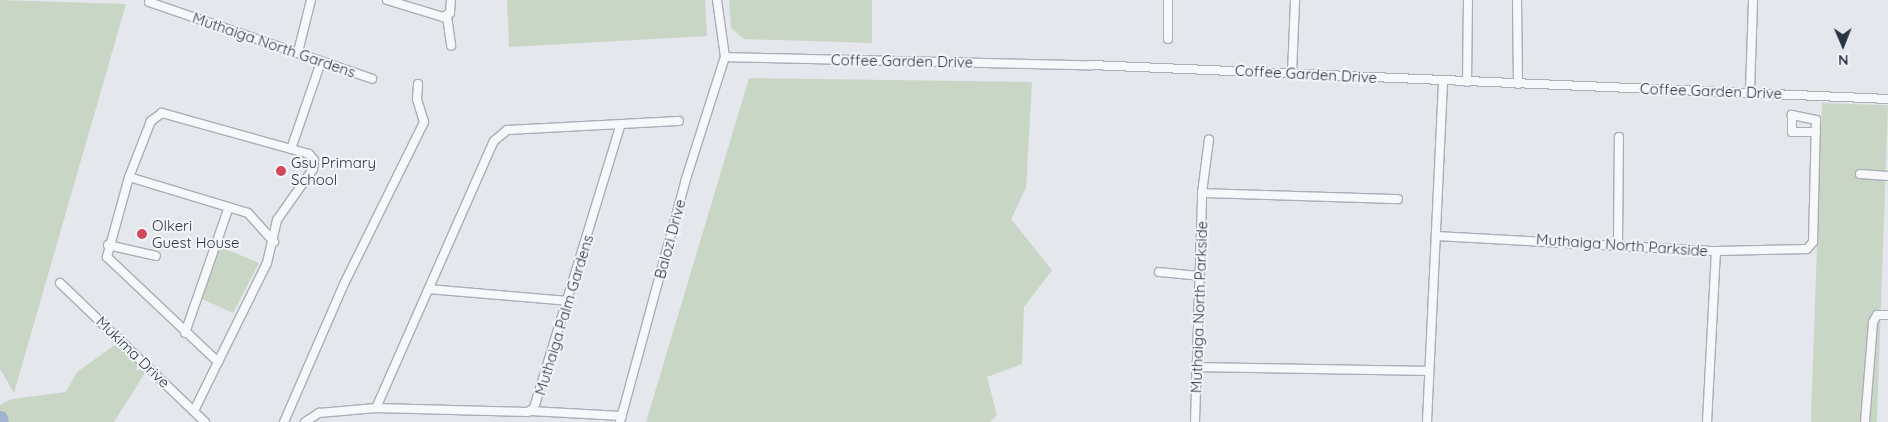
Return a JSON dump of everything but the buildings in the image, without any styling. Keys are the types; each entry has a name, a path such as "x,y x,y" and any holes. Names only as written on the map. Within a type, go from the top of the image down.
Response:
{"street":[{"path":"298,52 311,0"},
{"path":"387,0 447,16"},
{"path":"451,0 447,16 452,46"},
{"path":"717,0 725,57"},
{"path":"1168,0 1168,39"},
{"path":"1292,73 1295,0"},
{"path":"1467,82 1468,0"},
{"path":"1517,0 1518,84"},
{"path":"1750,91 1753,0"},
{"name":"Muthaiga North Gardens","path":"149,2 372,78"},
{"name":"Coffee Garden Drive","path":"725,57 1292,73 1443,82 1750,91 1888,99"},
{"name":"Balozi Drive","path":"621,419 685,182 725,57"},
{"path":"291,149 322,62"},
{"path":"1427,422 1443,82"},
{"path":"284,422 343,286 424,122 418,99 418,84"},
{"path":"194,411 218,362 274,242 277,220 287,201 314,164 309,154 162,113 151,120 129,176 108,245 107,257 112,264 218,362"},
{"path":"376,408 494,141 507,130 620,126 679,121"},
{"name":"Muthaiga Palm Gardens","path":"305,422 318,413 376,408 530,411 537,404 620,126"},
{"name":"Muthaiga North Parkside","path":"1436,236 1618,243 1716,251 1807,249 1813,242 1816,132"},
{"path":"1618,243 1619,137"},
{"name":"Muthaiga North Parkside","path":"1195,422 1202,192 1209,139"},
{"path":"1860,174 1888,176"},
{"path":"129,176 229,207 256,218 274,242"},
{"path":"1202,192 1398,199"},
{"path":"185,333 229,207"},
{"path":"108,245 156,256"},
{"path":"1707,422 1716,251"},
{"path":"1158,272 1200,276"},
{"name":"Mukima Drive","path":"60,283 205,422"},
{"path":"429,289 569,301"},
{"path":"1865,422 1875,317 1888,315"},
{"path":"1197,367 1430,371"},
{"path":"530,411 621,419"}],"green space":[{"path":"0,0 126,4 14,393 0,369"},
{"path":"507,0 705,0 707,36 509,47"},
{"path":"729,0 872,0 872,43 744,39 731,28"},
{"path":"749,78 1032,82 1026,188 1011,219 1052,270 1024,307 1022,364 987,377 997,415 990,422 646,422"},
{"path":"1822,103 1888,105 1877,422 1811,422"},
{"path":"216,245 259,263 233,313 198,297"},
{"path":"119,342 148,368 114,422 0,422 0,405 12,399 66,392 77,372"}],"waterway":[{"path":"0,418 1,422"}],"place":[{"name":"Gsu Primary School","path":"281,171"},
{"name":"Olkeri Guest House","path":"142,234"}]}
